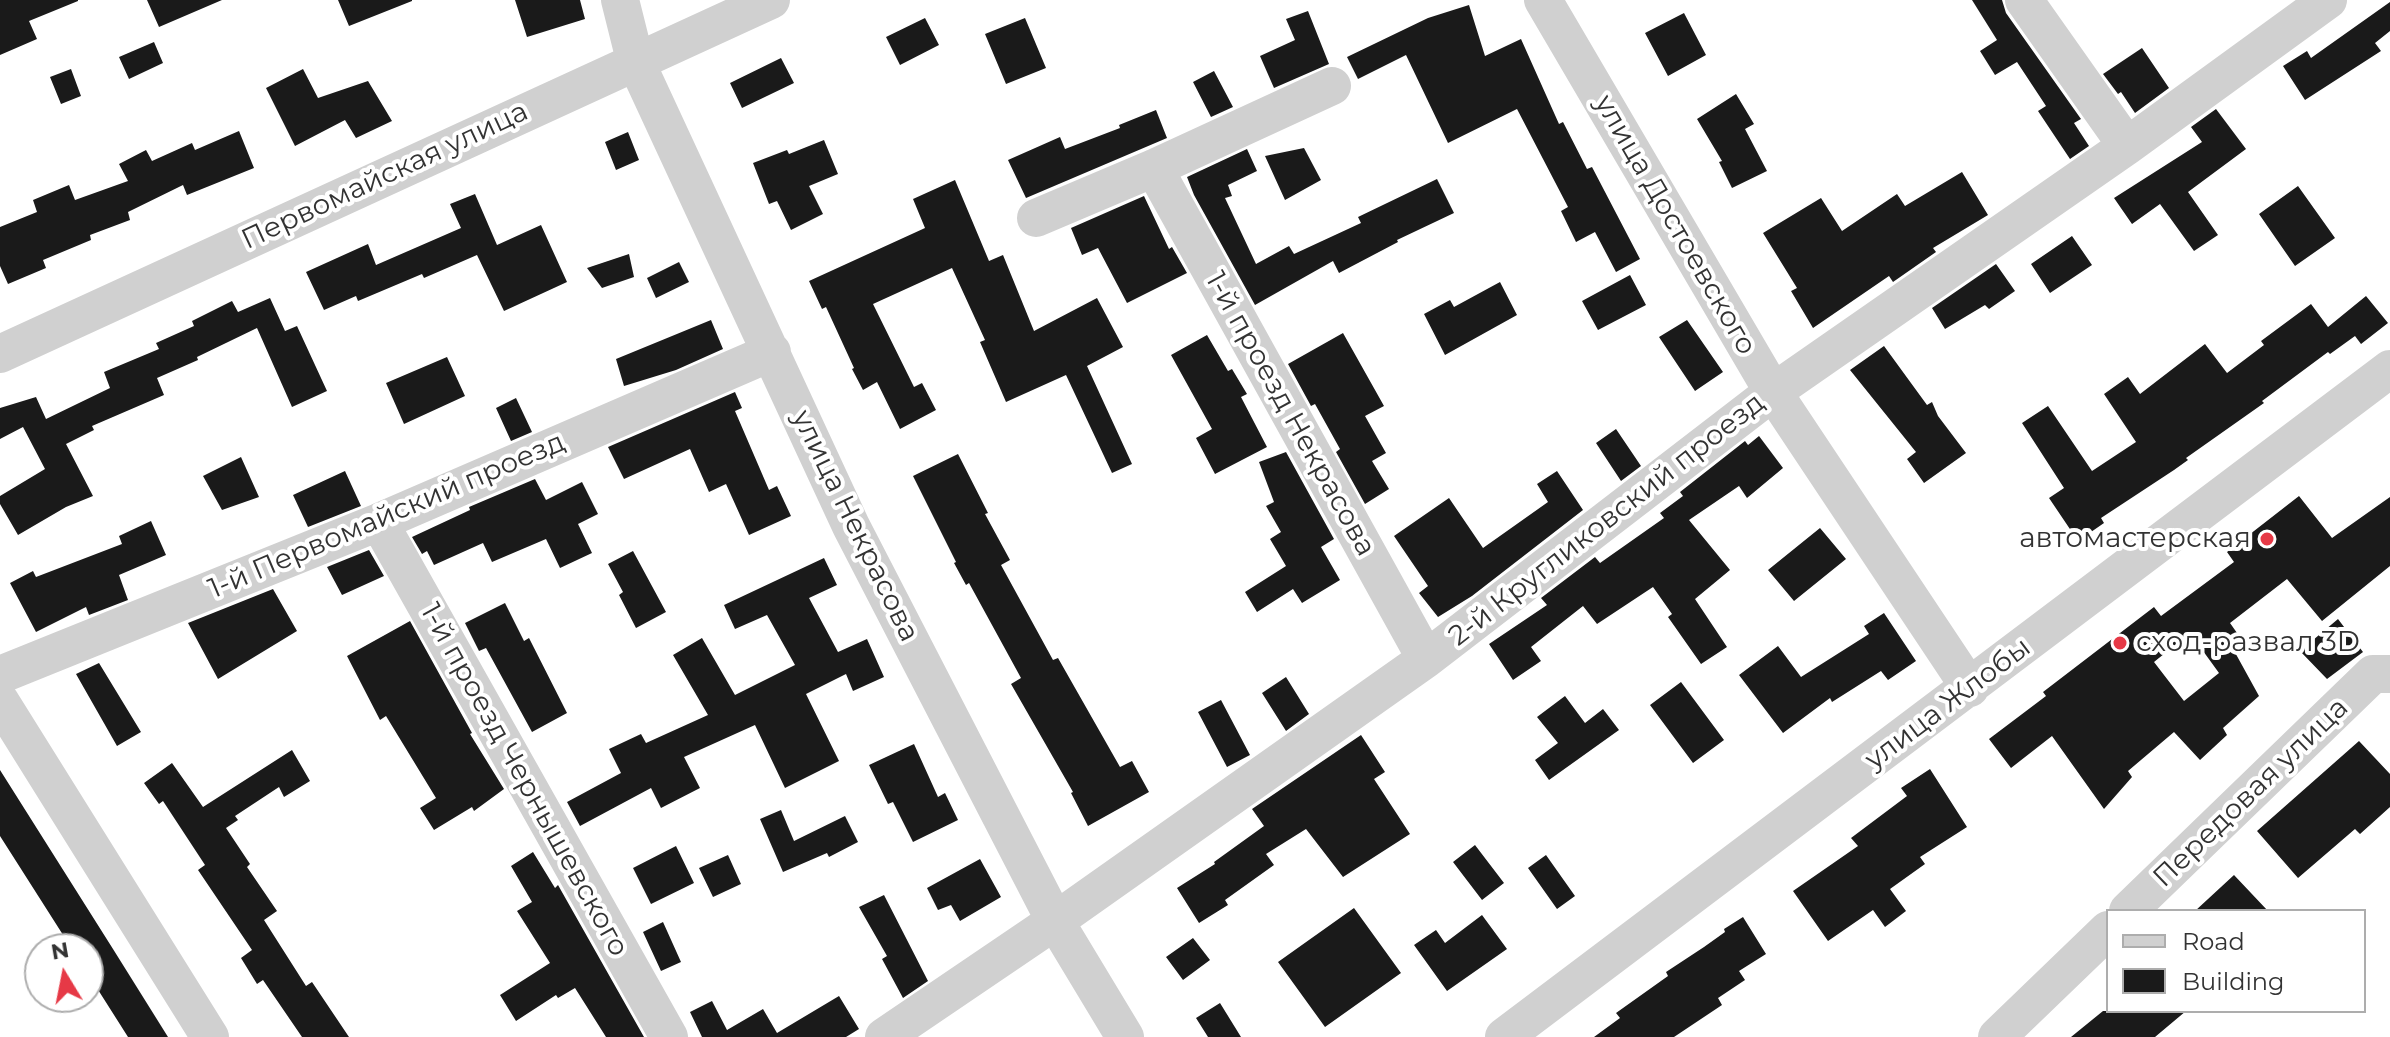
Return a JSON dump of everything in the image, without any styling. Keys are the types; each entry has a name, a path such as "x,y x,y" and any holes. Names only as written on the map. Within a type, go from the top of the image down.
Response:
{"street":[{"name":"улица Некрасова","path":"620,0 635,60 851,526 1055,921 1125,1037"},
{"name":"Первомайская улица","path":"0,354 771,0"},
{"name":"улица Достоевского","path":"1543,0 1773,392 1970,688"},
{"path":"2024,0 2127,146"},
{"name":"2-й Кругликовский проезд","path":"884,1037 1055,921 1426,659 1773,392 2127,146 2328,0"},
{"path":"1036,218 1332,86"},
{"name":"1-й проезд Некрасова","path":"1154,168 1426,659"},
{"name":"1-й Первомайский проезд","path":"0,675 379,522 772,352"},
{"name":"улица Жлобы","path":"1504,1037 2390,369"},
{"name":"1-й проезд Чернышевского","path":"379,522 669,1037"},
{"name":"Передовая улица","path":"2130,909 2382,674"},
{"path":"0,701 210,1037"},
{"path":"1997,1037 2106,932"}],"building":[{"path":"0,0 78,1 29,21 37,39 0,55"},
{"path":"147,0 222,0 159,27"},
{"path":"338,0 412,0 412,1 349,26"},
{"path":"515,0 580,0 585,19 527,37"},
{"path":"1972,0 2002,0 2006,13 2081,119 2074,123 2089,146 2070,159 2038,111 2046,106 2017,62 1995,75 1980,51 1997,40"},
{"path":"2390,2 2390,31 2375,43 2381,51 2305,100 2283,66 2307,51 2311,58"},
{"path":"1469,5 1485,56 1521,39 1559,124 1563,122 1587,169 1592,167 1640,259 1616,272 1595,232 1576,242 1561,211 1568,207 1517,109 1448,143 1406,55 1358,79 1347,57 1428,18"},
{"path":"1308,11 1329,64 1274,88 1260,56 1295,40 1286,19"},
{"path":"1684,13 1706,55 1668,76 1645,33"},
{"path":"925,18 939,45 900,65 886,37"},
{"path":"1025,18 1046,68 1006,84 985,34"},
{"path":"154,42 163,63 129,79 119,57"},
{"path":"2142,48 2169,88 2135,113 2121,92 2118,94 2103,74"},
{"path":"781,58 794,83 742,108 730,83"},
{"path":"71,69 81,96 61,104 50,77"},
{"path":"303,69 318,98 368,81 392,121 356,138 345,120 295,146 266,88"},
{"path":"1214,71 1233,107 1211,117 1193,82"},
{"path":"1736,94 1754,124 1745,129 1767,171 1732,188 1719,162 1722,161 1697,119"},
{"path":"2216,109 2246,149 2188,192 2218,235 2194,251 2160,204 2132,224 2114,198 2202,142 2191,127"},
{"path":"1156,110 1167,138 1026,198 1008,160 1060,137 1065,149"},
{"path":"239,131 254,168 187,195 183,185 128,212 130,220 90,235 91,240 43,260 46,268 8,284 0,266 0,227 37,212 33,200 69,185 75,200 128,181 119,164 146,150 152,161 192,143 195,150"},
{"path":"628,132 639,160 616,170 605,142"},
{"path":"824,140 838,174 809,186 823,214 791,230 777,201 769,204 753,163 787,150 789,154"},
{"path":"1304,148 1321,180 1285,200 1265,156"},
{"path":"1247,149 1257,171 1228,185 1232,196 1225,198 1256,264 1289,246 1294,254 1361,223 1358,217 1437,179 1454,213 1397,240 1339,273 1333,261 1255,305 1187,177"},
{"path":"1962,172 1988,215 1933,248 1936,252 1893,282 1889,276 1813,328 1791,291 1797,288 1763,233 1821,198 1842,231 1897,194 1905,206"},
{"path":"955,180 989,261 1003,255 1034,331 1097,298 1123,347 1087,366 1132,464 1112,473 1066,375 1006,402 980,342 985,340 952,268 873,304 914,387 922,383 936,410 900,429 877,382 863,390 826,307 822,309 809,281 925,228 913,199"},
{"path":"2298,186 2335,238 2295,266 2259,214"},
{"path":"475,194 497,245 541,225 567,282 504,311 477,255 424,278 422,274 358,301 356,296 324,310 306,272 368,244 376,265 461,228 450,204"},
{"path":"1144,196 1169,249 1172,247 1187,273 1127,303 1098,248 1082,255 1071,228"},
{"path":"2072,236 2092,265 2050,293 2031,264"},
{"path":"629,254 634,277 602,288 587,268"},
{"path":"679,262 689,282 656,298 647,278"},
{"path":"1996,264 2015,291 1989,309 1985,305 1945,329 1932,308"},
{"path":"1630,275 1646,305 1598,330 1582,301"},
{"path":"1500,282 1517,315 1445,355 1424,314 1450,300 1454,307"},
{"path":"2366,296 2388,323 2361,344 2355,336 2330,354 2328,352 2262,401 2264,403 2186,458 2188,460 2101,518 2104,523 2078,541 2049,498 2064,488 2022,423 2048,406 2092,471 2136,442 2104,394 2128,377 2140,394 2205,344 2227,373 2264,345 2261,341 2311,304 2328,327"},
{"path":"270,298 285,331 297,326 327,391 292,407 257,328 157,378 164,395 92,426 94,430 66,444 93,496 66,507 18,535 0,504 0,496 45,469 23,427 0,439 0,408 36,397 46,419 110,388 104,372 159,349 156,343 194,326 192,321 232,301 238,312"},
{"path":"711,320 723,349 676,370 624,386 616,359"},
{"path":"1687,320 1723,372 1695,391 1659,337"},
{"path":"1343,333 1384,406 1365,416 1386,453 1372,461 1389,489 1365,504 1336,452 1340,449 1288,364"},
{"path":"1207,335 1228,371 1232,369 1247,394 1241,397 1267,447 1215,474 1196,438 1212,429 1171,355"},
{"path":"1884,346 1927,405 1932,402 1938,416 1966,453 1924,483 1907,459 1916,452 1850,370"},
{"path":"447,357 465,396 404,424 386,383"},
{"path":"735,392 742,408 735,411 769,490 777,486 791,516 749,535 726,484 709,492 690,449 624,479 608,447"},
{"path":"516,398 532,432 511,441 496,408"},
{"path":"1616,429 1641,466 1621,481 1596,443"},
{"path":"1759,436 1783,468 1747,498 1739,486 1689,520 1730,570 1695,599 1727,647 1701,664 1668,617 1672,614 1653,587 1597,624 1583,606 1531,647 1541,661 1513,680 1489,644 1547,605 1541,598 1595,557 1600,563 1664,518 1660,513 1683,496 1680,492 1745,441 1748,445"},
{"path":"1286,452 1334,539 1321,547 1340,580 1302,603 1293,589 1257,612 1245,592 1286,566 1270,539 1281,532 1266,506 1274,502 1259,462"},
{"path":"958,454 1010,560 1001,565 1053,660 1058,658 1120,767 1132,761 1149,792 1088,826 1073,792 1011,684 1021,678 969,583 966,585 954,563 913,476"},
{"path":"241,457 259,497 222,510 203,476"},
{"path":"345,471 361,506 308,527 293,495"},
{"path":"1557,471 1583,510 1472,596 1438,617 1419,593 1428,586 1394,536 1449,498 1483,548 1548,502 1537,484"},
{"path":"535,479 546,500 582,482 598,514 578,524 592,553 560,568 546,539 492,562 483,543 434,565 427,551 422,554 412,537 470,510 469,507"},
{"path":"2299,496 2332,538 2390,497 2390,566 2322,621 2287,579 2230,623 2242,640 2232,647 2259,696 2223,728 2227,735 2200,760 2174,732 2128,771 2132,777 2104,809 2052,736 2011,768 1989,739 2046,696 2043,692 2154,607 2161,616 2234,562 2227,552","holes":["2190,633 2219,673 2184,701 2154,662"]},
{"path":"151,521 166,555 119,575 128,600 89,615 86,607 36,632 10,583 33,571 36,577 122,544 119,536"},
{"path":"1820,528 1846,559 1794,601 1768,570"},
{"path":"369,550 384,576 342,595 327,567"},
{"path":"633,551 666,612 636,628 619,595 623,592 608,564"},
{"path":"824,558 837,585 809,598 838,652 867,639 884,677 853,691 846,674 806,694 839,761 785,788 755,725 684,757 700,788 661,808 651,788 580,826 567,802 621,773 609,749 641,734 646,743 708,715 673,655 702,638 735,695 795,665 767,615 735,629 724,605"},
{"path":"273,589 297,631 218,679 188,623"},
{"path":"505,603 524,641 529,638 567,713 532,732 486,648 479,651 465,623"},
{"path":"1884,613 1916,661 1888,680 1881,671 1832,702 1830,698 1783,733 1739,675 1778,646 1801,677 1869,634 1864,626"},
{"path":"2338,619 2363,652 2327,679 2300,651"},
{"path":"410,621 470,734 504,789 474,811 472,807 434,830 420,808 436,798 386,716 380,720 347,656"},
{"path":"99,663 141,732 117,746 76,674"},
{"path":"1286,677 1309,714 1286,731 1262,693"},
{"path":"1681,682 1724,740 1693,763 1650,705"},
{"path":"1565,696 1585,723 1603,709 1619,730 1549,780 1535,760 1558,743 1537,717"},
{"path":"1221,700 1250,755 1227,767 1198,712"},
{"path":"1361,735 1385,772 1374,779 1410,834 1343,877 1306,829 1266,854 1274,865 1225,900 1228,905 1199,923 1177,888 1215,864 1264,826 1252,809"},
{"path":"2359,741 2390,774 2390,807 2360,834 2355,829 2298,878 2257,831"},
{"path":"914,744 938,797 945,793 958,820 913,842 893,802 888,804 869,765"},
{"path":"292,750 310,781 284,797 279,787 235,816 238,820 226,828 250,864 247,867 277,911 264,920 306,986 312,982 349,1037 302,1037 263,980 257,984 241,958 252,950 198,870 205,865 163,801 159,804 144,783 172,763 203,807"},
{"path":"1930,769 1967,827 1920,857 1925,864 1890,889 1906,911 1885,927 1873,910 1828,941 1793,891 1858,846 1851,838 1907,796 1901,788"},
{"path":"0,770 103,933 62,933 0,836"},
{"path":"781,810 794,841 845,816 858,842 829,857 827,853 783,872 760,819"},
{"path":"1475,845 1504,883 1482,900 1453,862"},
{"path":"676,846 694,883 651,904 633,868"},
{"path":"533,852 555,888 558,885 644,1037 606,1037 575,988 558,998 556,995 516,1021 500,995 550,963 517,911 532,902 511,866"},
{"path":"728,855 741,884 713,897 699,868"},
{"path":"1546,855 1575,896 1557,909 1528,868"},
{"path":"980,859 1001,897 960,921 951,905 938,910 927,888"},
{"path":"2234,875 2266,909 2197,909"},
{"path":"884,895 928,981 903,998 882,959 887,956 859,907"},
{"path":"1354,908 1401,973 1325,1027 1278,962"},
{"path":"1482,915 1507,949 1447,991 1414,945 1436,930 1445,943"},
{"path":"1743,917 1766,954 1739,971 1745,980 1718,998 1722,1005 1674,1037 1594,1037 1620,1018 1616,1013 1668,976 1666,972"},
{"path":"663,922 681,962 661,971 643,932"},
{"path":"104,935 168,1037 128,1037 104,999"},
{"path":"1193,938 1210,960 1183,980 1166,957"},
{"path":"839,996 859,1029 846,1037 702,1037 690,1012 712,1001 727,1030 763,1009 777,1033"},
{"path":"1220,1003 1241,1037 1208,1037 1196,1018"},
{"path":"2103,1011 2184,1013 2155,1037 2071,1037"}],"place":[{"name":"автомастерская","path":"2267,539"},
{"name":"сход-развал 3D","path":"2120,643"}]}
